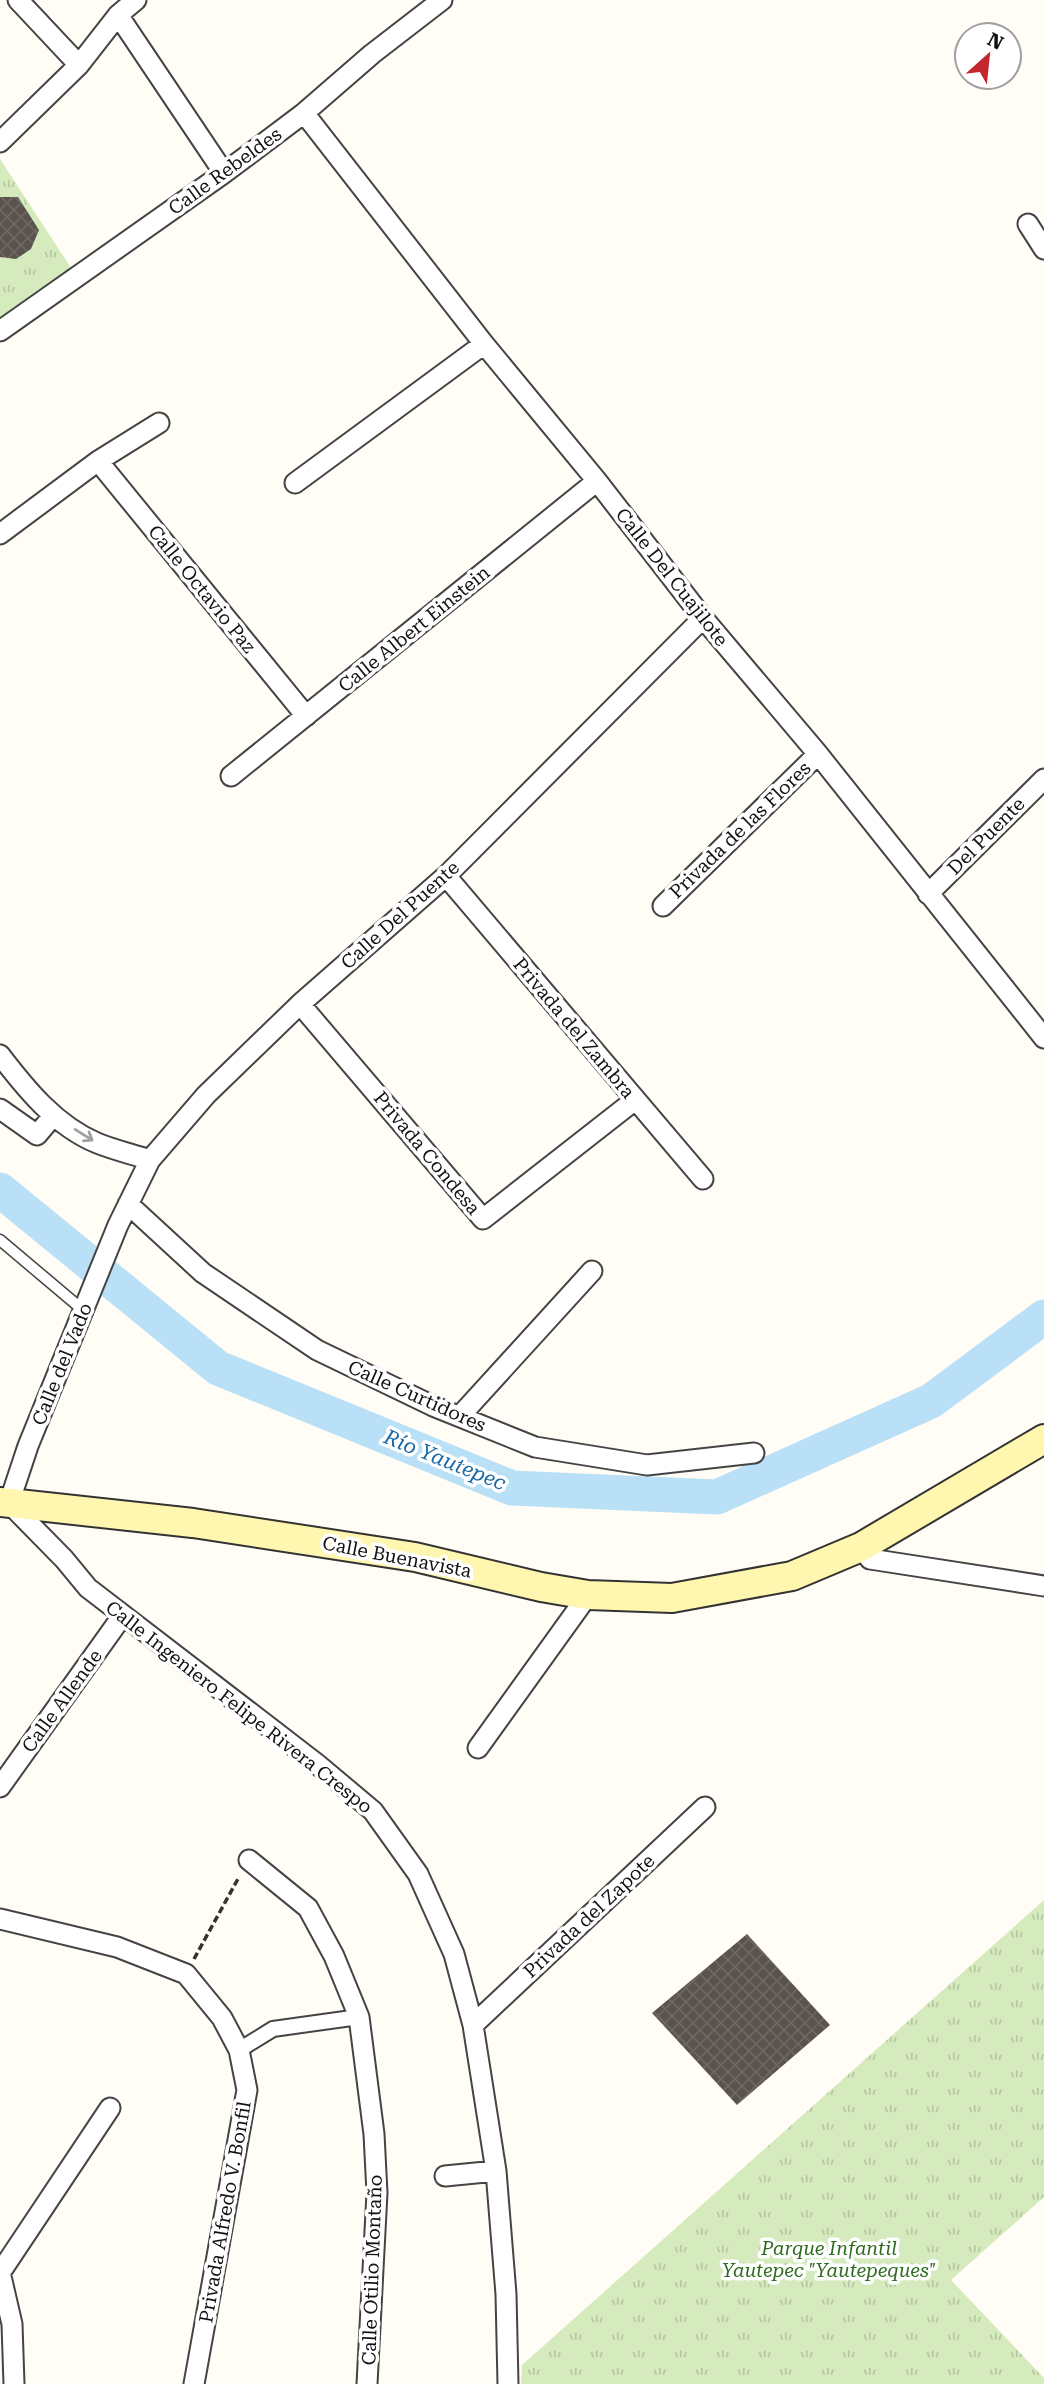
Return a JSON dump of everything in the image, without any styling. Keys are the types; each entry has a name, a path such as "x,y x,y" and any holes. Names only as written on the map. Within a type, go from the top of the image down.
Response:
{"main road":[{"path":"866,1553 1044,1439"},
{"path":"866,1553 1044,1456"},
{"name":"Calle Buenavista","path":"4,1503 121,1515 191,1536 583,1602 670,1605 793,1576 866,1553"}],"street":[{"path":"18,0 79,65"},
{"path":"0,142 79,65 118,15 136,0"},
{"name":"Calle Rebeldes","path":"0,331 224,173 304,113 372,54 442,0"},
{"path":"118,15 224,173"},
{"name":"Calle Del Cuajilote","path":"304,113 703,618 818,754 1044,1038"},
{"path":"1028,224 1044,249"},
{"path":"295,483 484,344"},
{"path":"0,534 98,461 159,423"},
{"name":"Calle Octavio Paz","path":"98,461 306,716"},
{"name":"Calle Albert Einstein","path":"231,776 597,481"},
{"name":"Calle Del Puente","path":"118,1225 150,1160 206,1095 300,1004 446,876 703,618"},
{"name":"Privada de las Flores","path":"663,906 818,754"},
{"name":"Del Puente","path":"928,894 1044,779"},
{"name":"Privada del Zambra","path":"446,876 703,1179"},
{"name":"Privada Condesa","path":"300,1004 483,1219 635,1100"},
{"path":"0,1055 53,1115 95,1142 150,1160"},
{"path":"0,1109 37,1135 53,1115"},
{"name":"Calle Curtidores","path":"128,1204 202,1273 317,1350 433,1406 535,1447 647,1465 754,1453"},
{"name":"Calle del Vado","path":"4,1503 118,1225"},
{"path":"460,1416 592,1271"},
{"name":"Calle Ingeniero Felipe Rivera Crespo","path":"4,1503 64,1559 88,1587 317,1763 373,1811 418,1874 454,1954 473,2025 496,2171 506,2294 509,2384"},
{"path":"866,1553 1044,1587"},
{"path":"478,1748 583,1602"},
{"name":"Calle Allende","path":"0,1787 124,1615"},
{"name":"Privada del Zapote","path":"473,2025 705,1807"},
{"name":"Calle Otilio Montaño","path":"249,1860 308,1908 334,1956 359,2017 374,2134 377,2193 367,2384"},
{"path":"0,1919 117,1947 186,1973"},
{"name":"Privada Alfredo V. Bonfil","path":"186,1973 222,2018 239,2050 247,2090 194,2384"},
{"path":"239,2050 274,2029 359,2017"},
{"path":"14,2384 12,2324 0,2272 110,2108"},
{"path":"445,2176 496,2171"}],"lane":[{"path":"0,1240 83,1310"}],"path":[{"path":"186,1973 249,1860"}],"green space":[{"path":"0,159 73,271 0,320"},
{"name":"Parque Infantil Yautepec \"Yautepeques\"","path":"1044,1900 1044,2197 951,2280 1044,2378 1044,2384 521,2384 522,2365"}],"building":[{"path":"0,197 18,197 39,230 31,249 16,259 0,257"},
{"path":"747,1934 830,2025 737,2105 652,2013"}],"waterway":[{"name":"Río Yautepec","path":"0,1190 218,1368 512,1488 717,1497 931,1401 1044,1317"}]}
